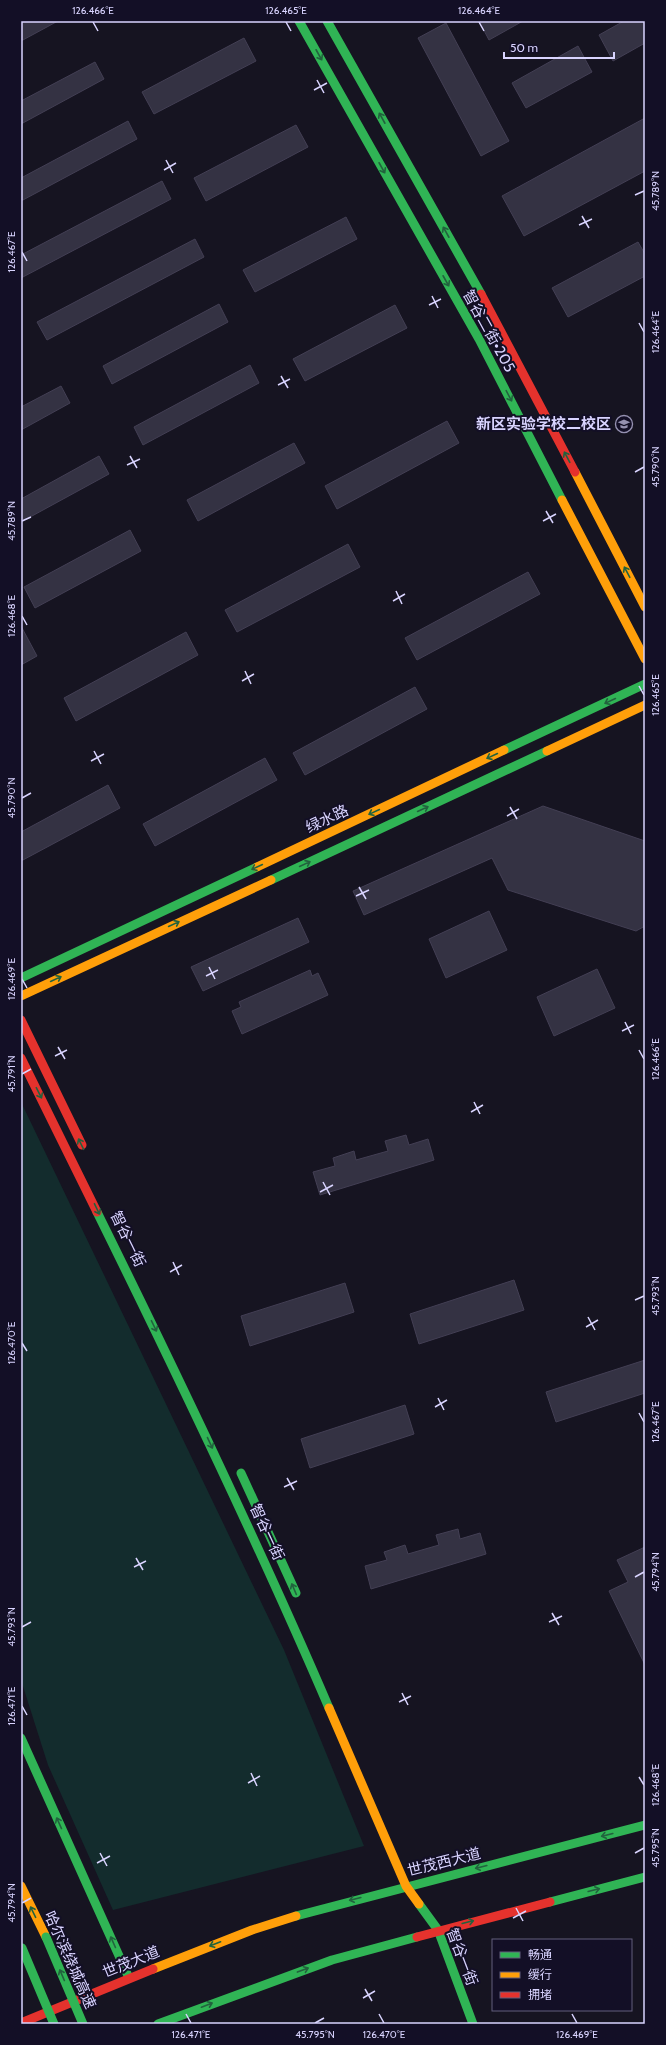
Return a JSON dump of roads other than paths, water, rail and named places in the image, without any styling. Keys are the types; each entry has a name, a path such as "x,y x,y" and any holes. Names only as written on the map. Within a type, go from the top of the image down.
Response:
{"main road":[{"name":"智谷二街•205","path":"299,21 479,339 645,659"},
{"name":"智谷二街•205","path":"327,21 494,318 645,607"},
{"name":"绿水路","path":"21,978 645,684"},
{"name":"绿水路","path":"21,996 645,705"},
{"path":"21,1020 85,1152"},
{"name":"智谷一街","path":"21,1058 191,1402 284,1602 406,1886 438,1930 472,2024"},
{"name":"智谷一街","path":"237,1465 299,1601"},
{"path":"21,1738 128,1978"},
{"name":"世茂西大道","path":"252,1930 316,1909 406,1886 418,1879 645,1826"},
{"path":"158,2024 332,1960 438,1930 645,1877"},
{"name":"哈尔滨绕城高速","path":"21,1886 46,1937 83,2024"},
{"name":"世茂大道","path":"21,2023 128,1978 252,1930"},
{"path":"21,1947 54,2024"}],"place":[{"name":"新区实验学校二校区","path":"624,424"}]}
